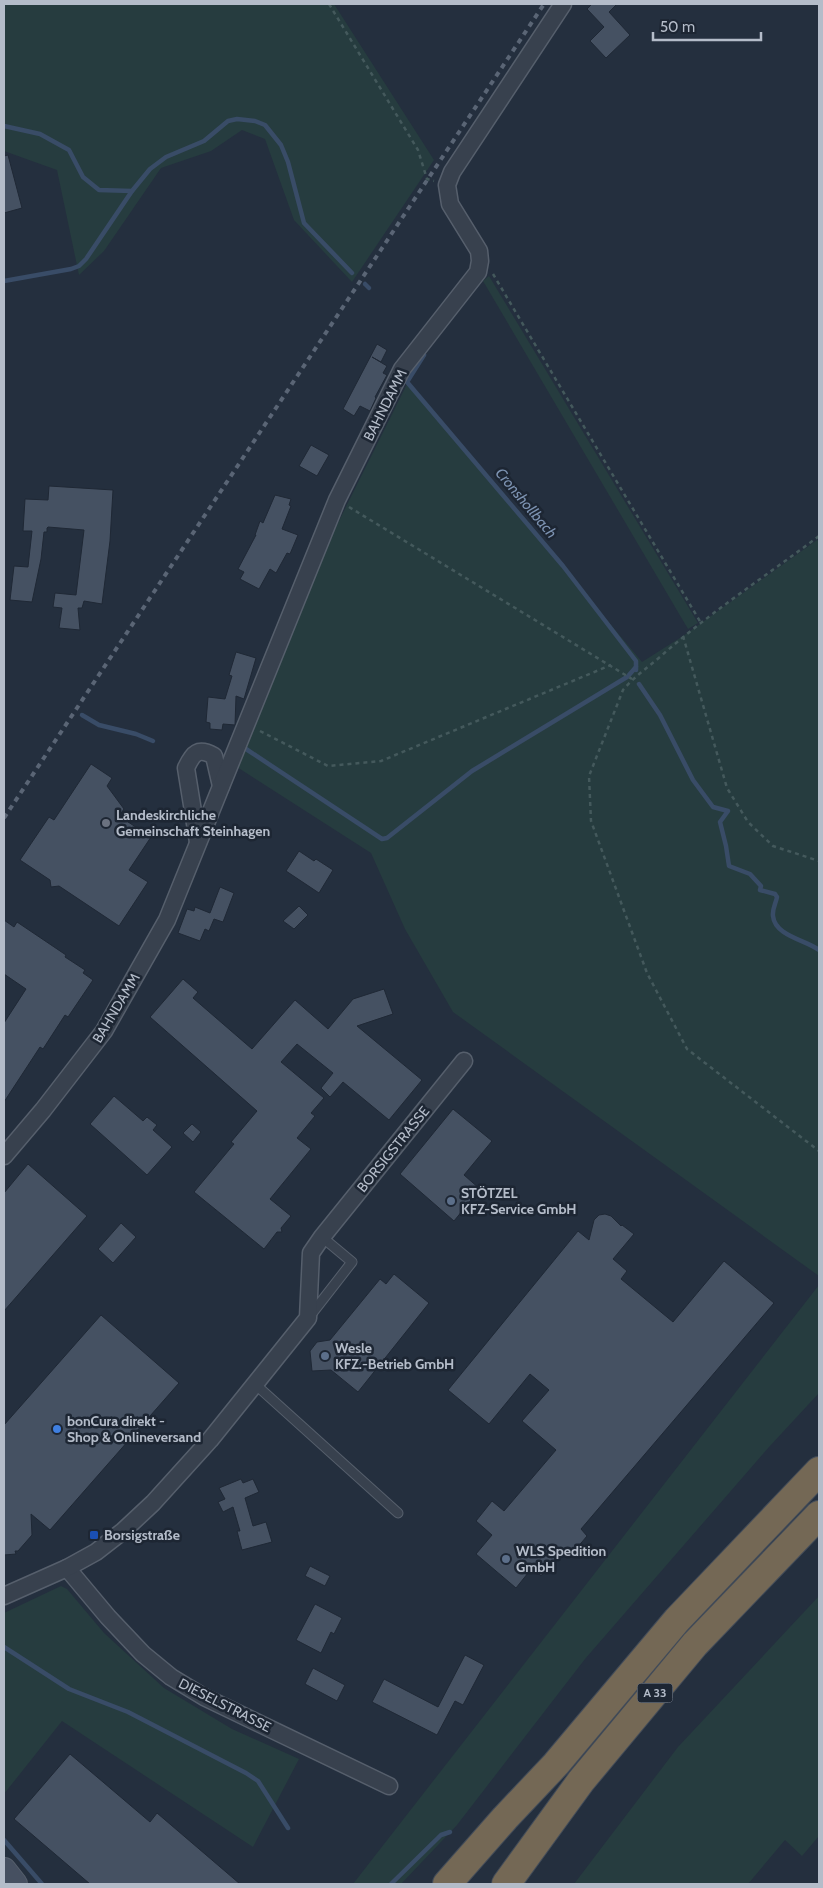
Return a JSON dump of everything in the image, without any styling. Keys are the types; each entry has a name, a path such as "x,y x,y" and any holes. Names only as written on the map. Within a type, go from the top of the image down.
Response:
{"highway":[{"name":"A 33","path":"472,1884 556,1764 677,1620 819,1471"},
{"name":"A 33","path":"506,1884 582,1781 695,1644 819,1515"},
{"path":"447,1884 504,1818 556,1764"}],"main road":[{"path":"4,1870 15,1884"}],"street":[{"path":"480,261 479,251 450,204 447,185 452,172 563,4"},
{"name":"BAHNDAMM","path":"4,1156 43,1110 104,1031 168,920 337,500 402,369 478,272 480,261"},
{"path":"198,842 186,768 191,757 197,752 205,751 214,756 221,786"},
{"name":"BORSIGSTRASSE","path":"308,1318 312,1253 322,1237 464,1061"},
{"path":"4,1596 67,1568 96,1552 154,1503 210,1440 308,1318"},
{"name":"DIESELSTRASSE","path":"67,1568 143,1654 171,1677 204,1697 389,1786"}],"lane":[{"path":"308,1318 352,1262 322,1237"},
{"path":"255,1384 398,1513"}],"path":[{"path":"329,4 418,150 428,179 447,185"},
{"path":"480,261 487,263 701,623"},
{"path":"337,500 632,679"},
{"path":"819,536 701,623 632,679 623,690 589,776 591,821 647,973 686,1049 819,1151"},
{"path":"684,636 727,788 748,822 773,846 819,861"},
{"path":"247,724 328,766 381,761 611,665"}],"green space":[{"path":"4,4 334,4 434,160 352,282 294,220 265,139 242,130 211,151 161,168 104,251 79,275 57,170 4,151"},
{"path":"489,276 698,623 688,629 483,281"},
{"path":"408,382 642,662 683,636 817,540 819,541 819,1276 453,1012 405,929 371,853 237,767 322,555"},
{"path":"819,1285 819,1393 769,1447 585,1659 457,1825 401,1884 353,1884"},
{"path":"61,1586 67,1589 104,1633 164,1688 232,1729 299,1759 253,1847 62,1721 4,1794 4,1613"},
{"path":"819,1596 819,1836 802,1856 785,1840 748,1884 574,1884 678,1747"}],"building":[{"path":"592,4 617,4 609,12 630,35 606,58 590,41 604,27 587,9"},
{"path":"8,155 22,208 4,213 4,156"},
{"path":"377,344 387,350 381,362 372,357 387,366 383,373 387,375 370,411 360,406 354,416 343,409"},
{"path":"311,445 329,455 317,476 299,466"},
{"path":"49,486 113,490 110,541 102,604 84,601 82,608 78,608 80,630 59,628 62,608 53,607 55,593 76,595 84,530 48,527 47,532 44,532 41,559 32,602 10,600 14,566 28,567 32,531 23,531 25,499 48,500"},
{"path":"275,495 291,499 289,505 291,506 282,529 298,535 290,554 287,553 276,573 270,569 259,589 240,579 244,572 238,569 256,535 260,521 263,523"},
{"path":"236,652 256,658 244,699 236,696 235,725 223,724 222,730 210,729 210,723 206,722 208,697 225,699 232,676 229,675"},
{"path":"91,764 112,778 107,786 124,809 119,816 151,837 129,870 148,882 119,926 59,886 51,887 50,880 20,860 49,817 54,820"},
{"path":"299,851 333,870 319,893 286,871"},
{"path":"220,887 234,893 223,922 214,919 209,931 205,929 200,941 178,933 187,909 194,911 195,907 210,913"},
{"path":"299,906 308,915 294,929 283,921"},
{"path":"4,920 14,927 17,922 66,955 65,957 85,970 83,973 93,980 68,1017 65,1015 43,1049 40,1047 4,1102 4,1023 26,989 4,974"},
{"path":"183,979 198,992 193,998 252,1049 295,1000 328,1029 353,999 384,989 393,1014 357,1026 422,1080 389,1120 343,1082 330,1097 321,1088 333,1073 297,1044 281,1062 324,1098 311,1113 315,1116 297,1138 311,1149 270,1199 291,1216 281,1228 282,1232 277,1232 264,1249 194,1192 234,1144 231,1142 257,1111 150,1017"},
{"path":"114,1096 143,1121 147,1117 157,1125 153,1130 172,1147 147,1175 90,1124"},
{"path":"453,1109 492,1141 464,1175 480,1189 454,1221 400,1174"},
{"path":"192,1124 201,1132 193,1142 183,1133"},
{"path":"28,1164 87,1216 4,1311 4,1193"},
{"path":"599,1215 611,1216 621,1226 634,1234 613,1259 627,1271 621,1279 673,1322 724,1261 774,1303 581,1529 587,1536 571,1555 564,1550 541,1576 532,1568 516,1588 476,1554 492,1535 476,1521 492,1501 504,1511 556,1450 522,1421 549,1390 530,1374 489,1424 448,1390 578,1231 589,1240 594,1220"},
{"path":"121,1223 136,1237 113,1263 98,1249"},
{"path":"394,1274 429,1303 358,1392 331,1370 312,1371 310,1351 317,1342 330,1340 380,1279 386,1284"},
{"path":"101,1315 179,1383 50,1530 31,1514 32,1535 18,1551 15,1551 16,1554 4,1555 4,1425"},
{"path":"241,1479 243,1483 253,1479 259,1492 245,1498 253,1526 266,1522 272,1542 242,1550 237,1531 240,1531 233,1507 223,1512 218,1502 225,1499 219,1488"},
{"path":"310,1566 330,1576 325,1586 305,1576"},
{"path":"315,1604 342,1618 334,1634 331,1632 321,1653 296,1640"},
{"path":"465,1655 484,1665 463,1705 455,1701 437,1735 372,1702 384,1679 438,1707"},
{"path":"313,1668 345,1685 337,1701 305,1684"},
{"path":"70,1754 150,1822 157,1813 240,1884 90,1884 14,1819"}],"waterway":[{"name":"Cronshollbach","path":"4,126 40,134 69,150 83,177 99,190 132,191 150,169 166,157 204,141 228,121 237,119 255,121 265,125 281,145 288,162 304,223 352,273"},
{"path":"4,281 79,266 86,259 132,191"},
{"name":"Cronshollbach","path":"365,284 369,288"},
{"name":"Cronshollbach","path":"424,355 407,382 563,566 636,661 636,670"},
{"name":"Cronshollbach","path":"629,675 636,667"},
{"path":"246,749 382,839 387,838 472,771 627,677"},
{"name":"Cronshollbach","path":"639,684 660,715 693,780 713,807 728,811 720,822 729,866 750,874 761,886 760,890 775,894 777,897 773,916 779,928 792,937 819,950"},
{"path":"82,715 99,725 136,734 153,741"},
{"path":"4,1647 69,1689 128,1712 246,1773 258,1781 288,1828"},
{"path":"391,1884 441,1835 450,1832"},
{"path":"4,1840 42,1884"}],"railway":[{"path":"4,818 544,4"}],"place":[{"name":"Landeskirchliche Gemeinschaft Steinhagen","path":"106,823"},
{"name":"STÖTZEL KFZ-Service GmbH","path":"451,1201"},
{"name":"Wesle KFZ.-Betrieb GmbH","path":"325,1356"},
{"name":"bonCura direkt - Shop & Onlineversand","path":"57,1429"},
{"name":"Borsigstraße","path":"94,1535"},
{"name":"WLS Spedition GmbH","path":"506,1559"}]}
